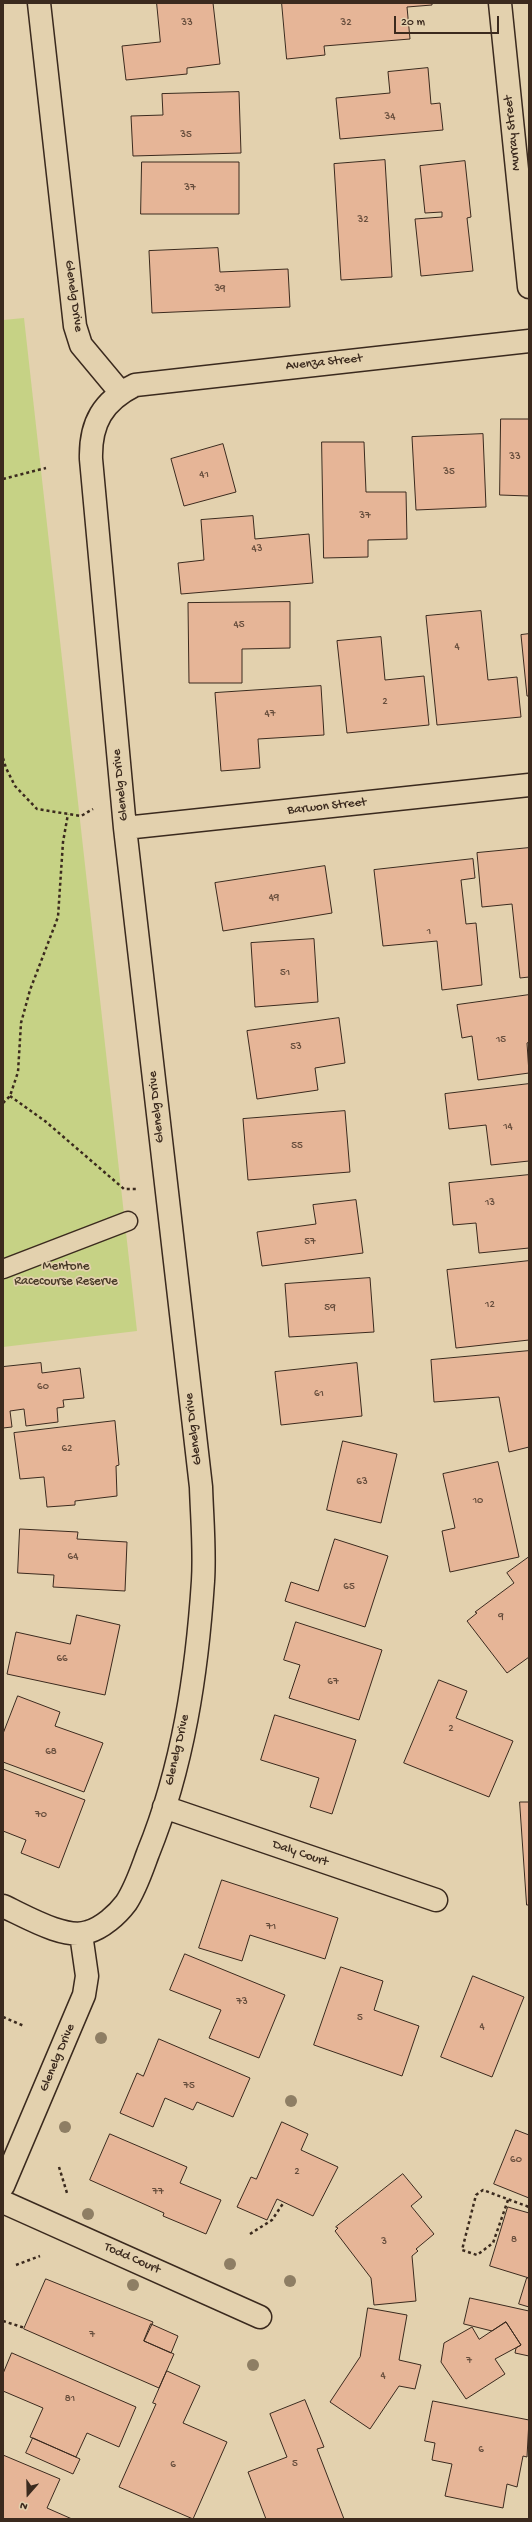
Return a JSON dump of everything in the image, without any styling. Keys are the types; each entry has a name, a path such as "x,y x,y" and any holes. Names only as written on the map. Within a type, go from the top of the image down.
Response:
{"street":[{"name":"Glenelg Drive","path":"3,2186 84,1995 87,1976 81,1934 102,1925 126,1902 154,1838 164,1807 186,1722 199,1631 203,1579 203,1530 196,1432 125,828 91,443 99,417 121,393 81,345 75,326 39,3"},
{"name":"Murray Street","path":"500,3 529,287"},
{"name":"Avenza Street","path":"121,393 135,385 155,381 529,341"},
{"name":"Barwon Street","path":"125,828 529,785"},
{"name":"Daly Court","path":"164,1807 436,1900"},
{"path":"3,1906 60,1931 81,1934"},
{"name":"Todd Court","path":"3,2202 260,2317"}],"lane":[{"path":"3,1269 128,1221"}],"path":[{"path":"3,479 46,468"},
{"path":"3,758 6,768 16,786 37,809 81,816"},
{"path":"3,1103 10,1096 20,1057 21,1023 26,1002 58,917 62,850 68,814"},
{"path":"10,1096 45,1121 124,1189"},
{"path":"3,2017 24,2026"},
{"path":"59,2167 68,2193"},
{"path":"508,2200 493,2243 477,2255 462,2250 476,2195 483,2190 529,2207"},
{"path":"250,2234 272,2220 284,2202"},
{"path":"16,2265 40,2256"},
{"path":"3,2321 25,2328"}],"green space":[{"name":"Mentone Racecourse Reserve","path":"24,318 137,1331 3,1347 3,320"}],"building":[{"path":"157,3 213,3 220,64 187,68 187,74 126,80 122,46 160,42"},
{"path":"282,3 432,3 432,5 407,7 410,39 324,46 325,55 287,59"},
{"path":"428,68 431,104 440,103 443,130 340,139 336,98 390,93 388,72"},
{"path":"239,92 241,153 133,156 131,116 163,115 162,94"},
{"path":"385,160 392,277 341,280 334,164"},
{"path":"465,161 471,217 467,218 473,271 421,276 415,219 442,217 442,212 425,213 420,166"},
{"path":"142,162 239,162 239,214 141,214"},
{"path":"218,248 220,272 288,269 290,307 152,313 149,251"},
{"path":"501,419 529,419 529,496 500,495"},
{"path":"483,434 486,507 416,510 412,437"},
{"path":"322,442 364,442 366,492 406,492 407,539 368,540 368,557 324,558"},
{"path":"223,444 236,492 184,506 171,459"},
{"path":"253,516 255,539 309,534 313,583 181,594 178,563 204,560 201,520"},
{"path":"290,602 290,648 242,649 242,683 189,683 188,603"},
{"path":"481,611 488,680 517,677 521,717 437,725 426,616"},
{"path":"529,634 529,696 527,696 521,635"},
{"path":"381,637 385,680 424,676 429,725 347,733 337,641"},
{"path":"321,686 324,735 258,739 260,768 221,771 215,693"},
{"path":"529,848 529,977 520,978 512,904 482,907 477,853"},
{"path":"473,859 475,878 461,880 466,924 476,923 482,985 442,990 437,941 383,946 374,870"},
{"path":"325,866 332,913 223,931 215,883"},
{"path":"314,939 318,1002 255,1007 251,943"},
{"path":"529,995 529,1042 527,1043 529,1073 478,1080 472,1036 462,1038 457,1005"},
{"path":"339,1018 345,1063 315,1068 318,1090 257,1099 247,1031"},
{"path":"529,1084 529,1161 491,1165 486,1125 449,1129 445,1094"},
{"path":"345,1111 350,1172 248,1180 243,1119"},
{"path":"529,1175 529,1248 479,1253 476,1223 453,1225 449,1183"},
{"path":"356,1200 363,1253 262,1266 257,1232 316,1224 313,1205"},
{"path":"529,1261 529,1340 456,1348 447,1270"},
{"path":"370,1278 374,1332 289,1337 285,1284"},
{"path":"529,1351 529,1447 509,1452 499,1397 434,1402 431,1360"},
{"path":"41,1363 42,1373 80,1368 84,1398 63,1400 64,1407 57,1408 58,1422 26,1426 24,1409 10,1411 12,1427 3,1428 3,1367"},
{"path":"357,1363 362,1416 281,1425 275,1372"},
{"path":"115,1421 119,1465 116,1466 117,1496 75,1501 75,1505 47,1507 44,1477 20,1479 14,1433"},
{"path":"343,1441 397,1454 381,1523 327,1510"},
{"path":"498,1462 519,1557 450,1572 442,1531 455,1528 443,1474"},
{"path":"20,1529 78,1532 77,1539 127,1542 125,1591 53,1587 54,1575 18,1573"},
{"path":"335,1539 388,1556 365,1627 285,1601 291,1582 318,1591"},
{"path":"529,1557 529,1657 507,1673 467,1621 477,1613 475,1612 514,1583 507,1573"},
{"path":"77,1615 120,1625 105,1695 7,1674 16,1632 70,1644"},
{"path":"296,1622 382,1650 359,1720 289,1698 300,1665 284,1660"},
{"path":"439,1680 467,1691 456,1718 513,1741 489,1797 404,1763"},
{"path":"18,1696 60,1712 55,1726 103,1743 84,1792 3,1762 3,1734"},
{"path":"275,1715 356,1740 332,1814 310,1807 319,1778 261,1760"},
{"path":"3,1769 85,1800 59,1868 21,1853 26,1840 3,1831"},
{"path":"520,1802 529,1802 529,1905 527,1905"},
{"path":"222,1880 338,1918 325,1959 250,1935 242,1961 199,1948"},
{"path":"185,1954 285,1995 259,2058 209,2038 221,2010 170,1990"},
{"path":"341,1967 383,1981 374,2010 419,2026 402,2076 314,2045"},
{"path":"473,1976 524,1997 492,2077 441,2057"},
{"path":"159,2039 250,2078 233,2117 197,2102 193,2110 165,2098 153,2127 120,2113 137,2073 143,2076"},
{"path":"282,2122 308,2134 301,2150 338,2167 313,2216 277,2199 267,2220 237,2207 251,2177 256,2179"},
{"path":"516,2130 529,2135 529,2198 494,2184"},
{"path":"110,2134 187,2167 180,2183 221,2200 206,2234 163,2216 164,2213 90,2180"},
{"path":"403,2174 422,2197 411,2206 434,2234 416,2249 418,2251 412,2256 416,2301 374,2305 371,2278 335,2231 338,2228 336,2227"},
{"path":"508,2207 529,2213 529,2278 490,2266"},
{"path":"527,2278 529,2278 529,2307 519,2304"},
{"path":"46,2279 153,2322 144,2341 174,2354 159,2388 24,2329"},
{"path":"470,2298 529,2311 529,2356 515,2353 516,2348 521,2345 506,2322 492,2331 464,2324"},
{"path":"368,2308 407,2315 399,2360 421,2365 415,2389 399,2386 370,2429 330,2402 360,2357"},
{"path":"506,2322 521,2345 495,2359 505,2374 466,2399 441,2362 444,2343 472,2327 479,2339"},
{"path":"151,2324 178,2336 171,2353 144,2341"},
{"path":"12,2353 136,2407 119,2447 87,2433 76,2457 30,2437 43,2408 3,2391 3,2374"},
{"path":"167,2371 200,2386 183,2423 227,2442 193,2519 119,2487 156,2404 153,2403"},
{"path":"305,2400 324,2447 317,2449 344,2519 266,2519 248,2472 287,2457 270,2414"},
{"path":"433,2401 529,2420 527,2457 523,2456 517,2487 507,2484 503,2508 445,2496 452,2464 432,2460 435,2443 425,2441"},
{"path":"33,2438 80,2459 73,2474 26,2453"},
{"path":"3,2455 60,2479 47,2508 72,2519 3,2519"}]}
